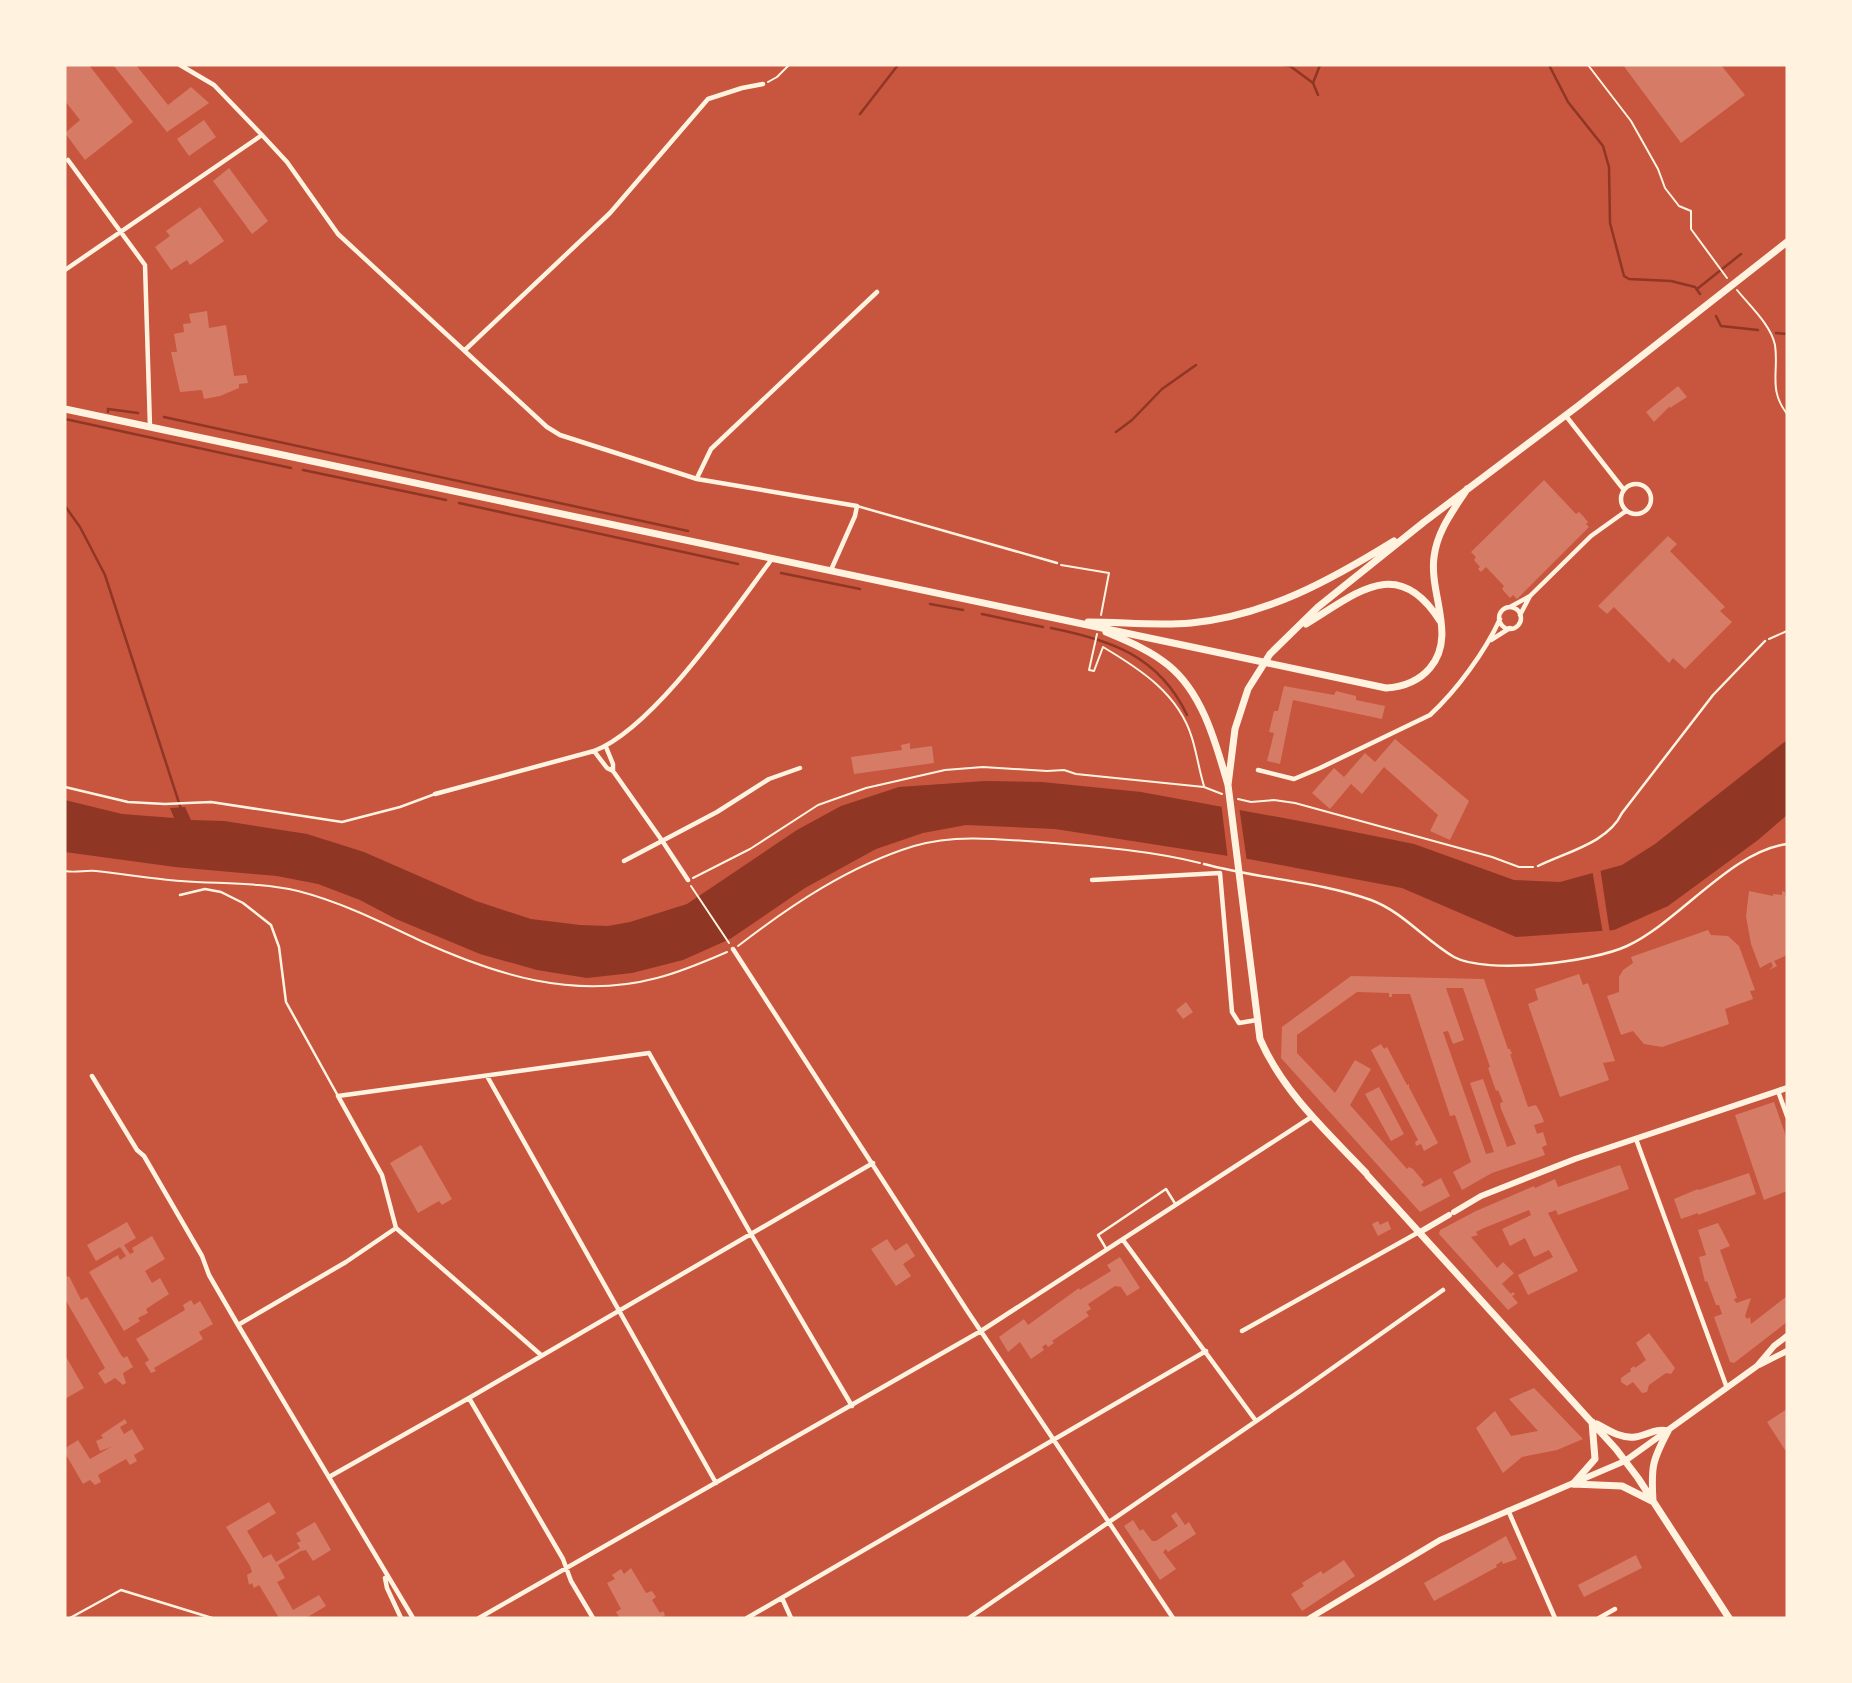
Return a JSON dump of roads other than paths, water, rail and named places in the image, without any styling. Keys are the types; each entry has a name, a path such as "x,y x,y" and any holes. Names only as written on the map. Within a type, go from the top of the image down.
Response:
{"main road":[{"path":"1226,790 1234,729 1248,689 1265,662 1286,638 1339,589 1787,242"},
{"path":"65,409 1386,688 1407,684 1425,673 1431,667 1441,645 1441,622 1433,569 1436,543 1467,489"},
{"path":"1072,621 1192,623 1253,610 1295,596 1326,581 1424,522"},
{"path":"1296,630 1359,592 1384,584 1397,584 1418,593 1441,622"},
{"path":"1072,621 1126,641 1157,657 1178,673 1198,703 1218,753 1226,790 1240,878 1257,1020 1261,1039 1276,1070 1313,1116 1625,1461 1728,1618"},
{"path":"1592,1422 1626,1437 1635,1437 1659,1429 1668,1431 1651,1468 1653,1501"},
{"path":"1573,1484 1595,1459 1592,1422"},
{"path":"1573,1484 1622,1486 1653,1501"}],"street":[{"path":"180,65 214,85 287,162 338,234 547,427 560,435 697,479 857,506 831,570"},
{"path":"465,350 610,213 708,99 763,84"},
{"path":"65,270 262,135"},
{"path":"68,160 145,264 150,427"},
{"path":"697,479 711,449 877,292"},
{"path":"1565,415 1624,490"},
{"path":"1639,484 1647,488 1651,496 1650,505 1644,512 1634,514 1626,510 1621,503 1624,490 1639,484"},
{"path":"1258,770 1294,779 1418,722 1440,705 1490,641 1503,610 1530,596 1591,536 1626,510"},
{"path":"435,794 606,747 656,704 703,650 773,558"},
{"path":"1490,641 1518,624 1530,596"},
{"path":"1510,607 1517,609 1520,615"},
{"path":"1500,619 1503,626 1510,628"},
{"path":"606,747 613,771"},
{"path":"594,751 607,768 613,771 688,881"},
{"path":"624,861 663,842 769,779 800,768"},
{"path":"1092,880 1220,873 1232,1012 1239,1023 1257,1020"},
{"path":"733,948 981,1331 1173,1618"},
{"path":"541,1355 396,1228 382,1175 338,1096 649,1053 852,1406"},
{"path":"92,1076 174,1206 238,1325 413,1618"},
{"path":"487,1076 716,1483"},
{"path":"1242,1331 1481,1196 1575,1159 1787,1087"},
{"path":"1778,1091 1787,1116"},
{"path":"479,1618 981,1331 1313,1116"},
{"path":"1636,1139 1727,1388"},
{"path":"329,1477 873,1163"},
{"path":"238,1325 346,1262 396,1228"},
{"path":"1124,1240 1256,1421"},
{"path":"969,1618 1443,1290"},
{"path":"1757,1366 1774,1346 1787,1336"},
{"path":"747,1618 1206,1351"},
{"path":"1310,1618 1440,1540 1625,1461 1757,1366 1787,1351"},
{"path":"469,1398 593,1618"},
{"path":"1508,1510 1555,1618"},
{"path":"385,1574 387,1588 401,1618"},
{"path":"782,1598 791,1618"},
{"path":"1599,1618 1615,1609"}],"lane":[{"path":"857,506 1056,564"},
{"path":"1538,866 1603,835 1617,824 1622,813 1713,695 1765,641"},
{"path":"65,788 108,799 165,804 211,802 342,822 400,807 435,794"},
{"path":"1204,864 1274,877 1369,900 1389,908 1435,944 1462,960 1482,964 1542,964 1610,953 1630,945 1668,921 1707,887 1747,860 1787,844"},
{"path":"180,895 205,889 221,892 259,914 271,925 279,947 286,1002 338,1096"},
{"path":"1107,1250 1098,1235 1166,1189 1176,1205"},
{"path":"70,1618 121,1590 212,1618"}],"waterway":[{"path":"860,114 898,65"},
{"path":"1282,65 1290,66 1313,83 1320,65"},
{"path":"1549,65 1568,102 1603,146 1609,167 1610,223 1624,276 1629,279 1671,281 1695,287 1700,294"},
{"path":"1313,83 1318,95"},
{"path":"1697,289 1741,254"},
{"path":"1716,316 1721,326 1758,330"},
{"path":"1776,333 1787,334"},
{"path":"1116,432 1132,420 1162,389 1196,365"},
{"path":"108,412 108,409 138,413"},
{"path":"164,417 688,531"},
{"path":"65,419 291,468"},
{"path":"303,470 446,500"},
{"path":"459,503 738,564"},
{"path":"65,506 80,527 105,575 181,809"},
{"path":"781,573 860,589"},
{"path":"930,604 963,610"},
{"path":"982,614 1043,627"},
{"path":"1051,628 1094,638 1131,654 1162,678 1187,715"}]}
